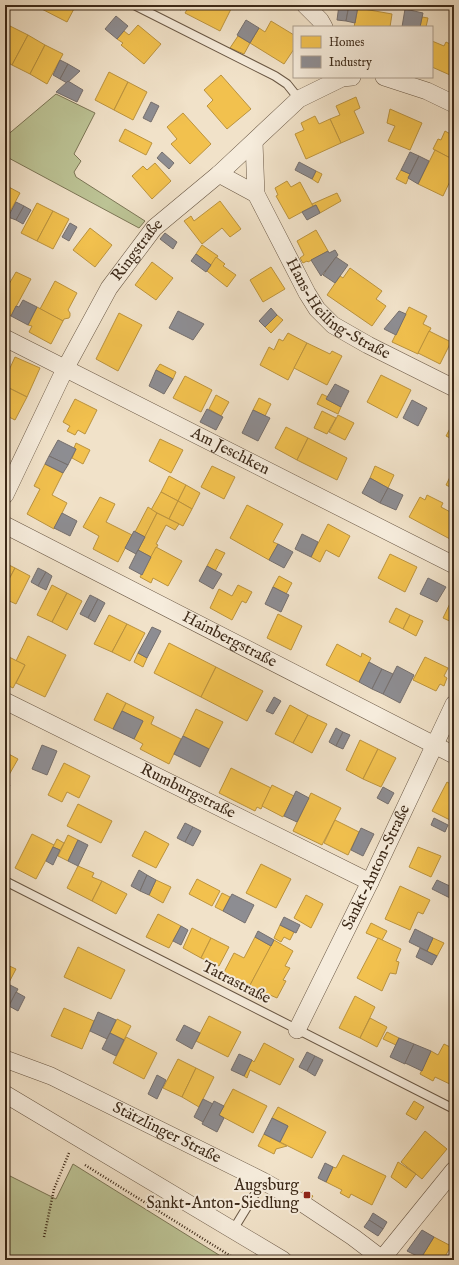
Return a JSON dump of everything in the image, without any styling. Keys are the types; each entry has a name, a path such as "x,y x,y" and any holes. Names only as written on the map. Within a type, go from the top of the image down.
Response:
{"street":[{"path":"305,5 320,20 323,26"},
{"name":"Ringstraße","path":"5,495 65,369 109,288 154,228 219,174 299,99 340,78"},
{"path":"387,78 427,91 454,104"},
{"name":"Hans-Heiling-Straße","path":"254,142 256,194 307,293 317,309 333,325 368,345 454,388"},
{"path":"219,174 256,194"},
{"name":"Am Jeschken","path":"5,338 454,565"},
{"name":"Hainbergstraße","path":"5,525 454,755"},
{"name":"Rumburgstraße","path":"5,701 370,882"},
{"name":"Sankt-Anton-Straße","path":"297,1030 370,882 454,704"},
{"name":"Stätzlinger Straße","path":"5,1058 51,1076 263,1181 302,1203 328,1220 353,1237 381,1260"},
{"path":"5,1094 78,1139 283,1260"},
{"path":"381,1260 454,1170"}],"lane":[{"path":"136,6 274,76 287,84 299,99"},
{"name":"Tatrastraße","path":"5,881 454,1109"},
{"path":"233,1230 263,1181"}],"path":[{"path":"44,1237 54,1189 68,1155 78,1139"},
{"path":"62,1151 68,1155"},
{"path":"82,1163 237,1260"}],"green space":[{"path":"56,94 95,113 74,154 81,161 74,172 76,177 145,221 139,228 5,156 5,137"},
{"path":"73,1164 227,1260 5,1260 5,1186 10,1176 56,1199"}],"building: Homes":[{"path":"34,5 76,5 67,22"},
{"path":"183,5 233,5 220,31 185,13 188,8"},
{"path":"358,8 392,14 390,26 354,26"},
{"path":"422,17 428,18 426,26 420,26"},
{"path":"271,21 293,34 293,50 284,64 250,43 259,28 265,32"},
{"path":"5,23 10,26 5,34"},
{"path":"138,25 161,44 144,64 121,45 123,43 117,39 124,31 129,35"},
{"path":"10,26 28,35 12,65 5,61 5,34"},
{"path":"28,35 45,45 30,74 12,65"},
{"path":"238,36 250,43 244,54 230,48"},
{"path":"433,41 444,46 446,42 454,46 454,64 450,75 433,67"},
{"path":"45,45 63,54 47,84 30,74"},
{"path":"109,72 128,82 114,110 95,100"},
{"path":"221,75 251,109 227,129 207,106 213,100 204,90"},
{"path":"128,82 147,92 133,120 114,110"},
{"path":"356,97 360,108 354,111 364,133 341,143 330,119 340,115 336,106"},
{"path":"390,109 422,123 410,150 388,141 395,126 387,123"},
{"path":"183,113 211,144 190,164 171,144 177,139 167,127"},
{"path":"315,116 319,124 330,119 341,143 306,159 295,134 304,130 301,123"},
{"path":"125,129 152,143 146,155 119,141"},
{"path":"445,131 454,136 454,160 433,149 438,139 441,140"},
{"path":"435,150 454,160 454,173 443,196 418,184"},
{"path":"155,163 171,181 152,199 132,176 143,166 147,170"},
{"path":"401,170 410,174 406,184 396,179"},
{"path":"316,171 322,174 318,183 312,179"},
{"path":"287,181 291,187 300,182 313,206 289,219 276,196 278,195 275,188"},
{"path":"5,185 20,193 5,221"},
{"path":"337,193 341,201 320,213 316,205 313,206 312,204"},
{"path":"220,201 241,229 230,237 222,228 202,244 184,221 191,216 194,221"},
{"path":"37,203 53,211 37,241 21,233"},
{"path":"53,211 69,219 53,249 37,241"},
{"path":"90,228 112,245 95,267 73,250"},
{"path":"316,230 328,251 308,262 303,263 300,258 304,255 297,241"},
{"path":"202,245 218,256 211,265 196,254"},
{"path":"216,257 225,264 223,266 236,275 227,287 207,271"},
{"path":"152,262 173,278 156,300 135,285"},
{"path":"271,267 285,289 263,302 250,280"},
{"path":"350,268 382,291 376,299 386,306 372,326 327,295 340,276 343,278"},
{"path":"16,272 31,279 11,316 5,313 5,291"},
{"path":"55,281 77,293 68,310 70,313 69,318 64,319 63,321 40,309"},
{"path":"37,307 63,321 51,344 29,332 32,326 28,325"},
{"path":"409,307 427,316 423,324 431,328 418,354 392,342"},
{"path":"119,313 142,325 118,371 96,359"},
{"path":"277,315 283,320 271,333 265,327"},
{"path":"429,331 451,342 440,364 418,353"},
{"path":"288,333 307,343 288,380 260,365 269,347 274,350 279,339 283,341"},
{"path":"307,343 330,354 332,351 342,356 327,385 294,368"},
{"path":"15,357 40,368 27,397 5,386 5,379"},
{"path":"160,364 176,372 173,379 156,370"},
{"path":"381,375 411,390 397,418 367,402"},
{"path":"185,376 212,390 201,412 173,398"},
{"path":"5,386 27,397 15,420 5,415"},
{"path":"322,394 328,397 326,399 341,407 338,414 317,404"},
{"path":"216,395 229,402 221,416 209,409"},
{"path":"259,398 271,404 265,416 253,410"},
{"path":"75,399 97,410 85,434 78,430 75,435 67,431 70,426 63,422"},
{"path":"322,411 336,418 327,434 314,428"},
{"path":"338,415 354,423 345,440 329,432"},
{"path":"454,421 454,440 446,436"},
{"path":"286,427 308,438 297,460 275,448"},
{"path":"308,438 347,458 337,480 297,460"},
{"path":"160,439 183,450 171,473 149,461"},
{"path":"76,443 90,450 83,464 72,458 76,449 74,448"},
{"path":"45,464 63,473 52,495 67,503 54,529 27,514 40,489 34,486"},
{"path":"212,466 235,477 224,499 201,487"},
{"path":"375,466 394,475 388,488 370,478"},
{"path":"452,473 454,474 454,489 446,485"},
{"path":"169,476 186,485 178,501 161,492"},
{"path":"186,485 200,493 192,509 178,501"},
{"path":"161,492 178,501 169,519 151,510"},
{"path":"427,495 443,503 441,507 454,514 454,532 450,539 409,517 420,497 425,500"},
{"path":"100,497 115,504 106,522 132,535 118,562 93,549 99,536 83,527"},
{"path":"178,501 192,509 183,526 169,519"},
{"path":"247,505 283,524 273,542 278,544 269,560 230,538"},
{"path":"148,507 157,513 145,537 135,532"},
{"path":"157,513 179,524 175,530 166,525 156,544 158,545 151,557 138,550"},
{"path":"328,524 350,536 339,557 326,550 320,562 311,557"},
{"path":"454,532 454,541 450,539"},
{"path":"156,547 182,561 168,586 153,578 151,583 140,577"},
{"path":"216,549 225,553 215,571 207,566"},
{"path":"390,554 417,567 405,592 378,578"},
{"path":"5,563 15,568 5,587"},
{"path":"15,568 30,576 16,604 5,599 5,587"},
{"path":"279,576 292,583 286,594 273,587"},
{"path":"52,585 67,593 52,622 37,615"},
{"path":"238,585 252,592 246,603 242,601 232,620 210,608 219,589 232,596"},
{"path":"67,593 82,601 67,630 52,622"},
{"path":"454,595 454,623 443,618"},
{"path":"396,608 410,615 403,629 389,622"},
{"path":"278,614 302,626 291,650 267,638"},
{"path":"109,615 127,624 112,652 94,644"},
{"path":"410,615 423,621 416,636 403,629"},
{"path":"127,624 145,633 130,661 112,652"},
{"path":"28,636 66,655 45,697 16,683 25,665 16,661"},
{"path":"169,643 216,667 201,697 154,673"},
{"path":"337,644 361,657 362,653 371,658 359,682 326,665"},
{"path":"138,653 147,658 143,667 134,662"},
{"path":"5,655 25,665 13,688 5,684"},
{"path":"425,657 448,668 444,676 447,678 444,686 440,684 436,691 413,680"},
{"path":"216,667 263,691 247,721 201,697"},
{"path":"107,693 126,703 113,729 94,720"},
{"path":"126,703 154,717 151,724 181,739 169,764 140,749 143,744 134,739 143,721 122,711"},
{"path":"290,705 308,715 293,743 275,734"},
{"path":"196,709 223,722 209,749 183,736"},
{"path":"308,715 327,724 312,753 293,743"},
{"path":"360,740 378,749 363,779 346,770"},
{"path":"378,749 396,758 381,787 363,779"},
{"path":"5,752 18,759 5,782"},
{"path":"64,763 90,776 79,798 67,792 62,802 48,795"},
{"path":"231,768 271,788 261,809 257,807 255,811 219,793"},
{"path":"447,782 454,786 454,813 450,820 432,811"},
{"path":"272,785 294,796 283,817 262,806"},
{"path":"311,793 341,808 322,845 293,831"},
{"path":"78,804 112,821 101,843 67,826"},
{"path":"454,813 454,822 450,820"},
{"path":"335,820 359,832 348,855 324,843"},
{"path":"145,831 169,844 156,868 132,856"},
{"path":"32,834 54,845 36,879 15,868"},
{"path":"68,835 78,840 68,861 58,856"},
{"path":"57,839 64,843 60,850 53,847"},
{"path":"418,847 441,856 431,877 409,867"},
{"path":"261,864 291,879 276,908 246,893"},
{"path":"78,866 94,873 92,877 102,881 92,901 67,888"},
{"path":"197,879 220,891 212,906 189,894"},
{"path":"156,880 171,887 163,903 149,895"},
{"path":"102,881 127,894 116,914 92,901"},
{"path":"400,886 430,900 423,914 418,912 410,930 385,919"},
{"path":"222,893 230,897 223,911 215,907"},
{"path":"306,895 323,904 311,928 294,918"},
{"path":"158,914 181,926 169,948 146,937"},
{"path":"371,923 387,931 382,940 366,933"},
{"path":"280,925 294,932 290,940 284,937 281,942 274,938"},
{"path":"192,928 211,938 201,958 183,948"},
{"path":"255,937 271,946 248,989 222,976 234,953 244,958"},
{"path":"211,938 229,947 219,966 201,958"},
{"path":"378,938 401,949 396,961 399,962 396,974 390,973 382,991 357,978"},
{"path":"433,938 444,943 437,956 427,951"},
{"path":"274,940 293,951 285,966 290,968 283,980 286,981 277,998 270,995 269,997 249,987"},
{"path":"78,947 125,970 111,999 64,977"},
{"path":"5,964 16,969 5,990"},
{"path":"355,996 375,1007 360,1038 339,1028"},
{"path":"64,1008 94,1021 82,1049 51,1036"},
{"path":"209,1016 241,1032 228,1057 196,1041"},
{"path":"370,1018 387,1027 377,1047 360,1038"},
{"path":"117,1019 131,1026 124,1040 110,1033"},
{"path":"387,1032 399,1038 396,1045 383,1039"},
{"path":"126,1037 157,1053 144,1079 113,1063"},
{"path":"264,1043 294,1059 280,1085 250,1070 247,1078 244,1076 252,1060 254,1062"},
{"path":"444,1044 454,1049 454,1086 435,1077 433,1081 420,1074 431,1051 438,1055"},
{"path":"178,1059 196,1068 182,1097 163,1088"},
{"path":"196,1068 214,1077 199,1107 182,1097"},
{"path":"233,1089 267,1106 253,1133 219,1115"},
{"path":"414,1101 424,1107 416,1120 406,1114"},
{"path":"278,1107 326,1132 312,1158 280,1142 288,1126 272,1118"},
{"path":"425,1131 447,1149 422,1179 401,1162"},
{"path":"264,1134 287,1146 276,1149 274,1154 258,1146"},
{"path":"343,1155 386,1176 372,1205 351,1194 349,1198 340,1193 342,1190 326,1182 333,1167 336,1168"},
{"path":"398,1162 416,1174 406,1188 391,1177"},
{"path":"303,1191 313,1196 310,1200 301,1195"},
{"path":"434,1237 451,1246 443,1260 424,1260 421,1258"}],"building: Industry":[{"path":"18,5 27,5 26,9"},
{"path":"170,5 183,5 181,10"},
{"path":"339,5 349,5 346,21 337,20"},
{"path":"349,5 358,6 355,23 346,21"},
{"path":"405,9 423,13 420,26 402,26"},
{"path":"116,16 128,26 117,39 105,29"},
{"path":"246,20 259,28 250,43 237,35"},
{"path":"60,60 68,64 60,79 53,75"},
{"path":"68,64 80,71 67,83 60,79"},
{"path":"68,81 83,90 77,102 56,92"},
{"path":"151,102 159,106 151,122 143,118"},
{"path":"162,152 174,163 169,169 157,158"},
{"path":"410,152 419,156 410,174 401,170"},
{"path":"419,156 429,161 418,184 408,178"},
{"path":"299,162 316,171 312,179 295,170"},
{"path":"16,202 24,206 16,220 8,217"},
{"path":"316,205 320,213 307,220 302,212"},
{"path":"24,206 31,210 23,224 16,220"},
{"path":"70,223 77,227 69,241 62,237"},
{"path":"165,233 177,242 173,249 160,239"},
{"path":"335,250 338,255 321,276 311,260 328,251 329,253"},
{"path":"196,254 211,265 206,272 191,261"},
{"path":"336,257 348,265 335,283 323,275"},
{"path":"23,300 37,307 28,325 11,316 16,306 19,307"},
{"path":"271,308 277,315 265,327 259,321"},
{"path":"178,311 204,324 193,340 169,328"},
{"path":"399,311 406,314 396,335 384,329"},
{"path":"454,328 454,338 450,336"},
{"path":"156,370 173,379 164,394 149,386"},
{"path":"335,384 349,391 341,407 326,399"},
{"path":"412,400 427,408 418,426 403,418"},
{"path":"207,409 223,417 216,430 200,422"},
{"path":"253,410 270,418 258,441 242,433"},
{"path":"58,440 76,449 68,465 49,456"},
{"path":"49,456 68,465 63,473 45,464"},
{"path":"370,478 388,488 380,503 362,493"},
{"path":"388,488 403,495 396,510 380,503"},
{"path":"62,513 77,521 70,536 54,528"},
{"path":"134,531 145,537 136,554 125,548"},
{"path":"302,534 318,542 311,557 295,549"},
{"path":"278,544 293,552 284,568 269,560"},
{"path":"138,550 151,557 142,575 129,568"},
{"path":"207,566 222,574 213,589 199,581"},
{"path":"38,568 46,572 38,586 31,582"},
{"path":"46,572 52,576 46,590 38,586"},
{"path":"428,578 446,587 437,602 420,594"},
{"path":"273,587 289,595 281,612 265,604"},
{"path":"90,595 98,599 88,618 80,614"},
{"path":"98,599 105,603 95,622 88,618"},
{"path":"152,627 161,631 147,658 138,653"},
{"path":"369,662 382,669 372,689 359,682"},
{"path":"397,666 414,675 400,703 383,694"},
{"path":"382,669 393,674 383,694 372,689"},
{"path":"274,697 281,701 273,714 266,711"},
{"path":"122,711 143,721 134,739 113,729"},
{"path":"336,728 343,732 336,746 329,742"},
{"path":"343,732 350,735 343,749 336,746"},
{"path":"183,736 209,749 200,767 174,754"},
{"path":"42,745 57,751 47,775 32,769"},
{"path":"5,782 10,785 5,795"},
{"path":"383,787 394,793 388,804 377,798"},
{"path":"296,791 309,798 297,822 284,816"},
{"path":"434,818 448,825 445,832 431,825"},
{"path":"185,823 193,827 185,842 177,838"},
{"path":"193,827 201,831 193,846 185,842"},
{"path":"361,828 374,834 363,856 351,850"},
{"path":"78,840 88,845 78,866 68,861"},
{"path":"53,847 60,850 53,865 46,861"},
{"path":"139,870 147,875 140,891 131,886"},
{"path":"147,875 156,880 149,895 140,891"},
{"path":"437,880 454,888 454,900 432,889"},
{"path":"232,894 254,905 245,923 223,911"},
{"path":"284,917 300,925 296,933 280,925"},
{"path":"181,926 188,930 181,945 173,941"},
{"path":"415,929 433,938 427,951 409,942"},
{"path":"258,931 274,940 271,946 255,937"},
{"path":"420,948 437,956 432,965 416,957"},
{"path":"8,984 18,989 10,1004 5,1001 5,990"},
{"path":"16,992 25,997 18,1011 9,1006"},
{"path":"98,1012 116,1020 107,1039 90,1031"},
{"path":"184,1025 200,1033 192,1049 176,1040"},
{"path":"110,1033 124,1040 116,1056 102,1049"},
{"path":"399,1038 414,1044 405,1064 390,1057"},
{"path":"414,1044 431,1051 422,1071 405,1063"},
{"path":"307,1052 315,1056 307,1071 299,1067"},
{"path":"239,1054 252,1060 244,1076 231,1070"},
{"path":"315,1056 323,1060 315,1076 307,1071"},
{"path":"157,1075 166,1080 157,1099 148,1094"},
{"path":"203,1099 213,1104 203,1122 194,1117"},
{"path":"214,1101 224,1106 219,1115 224,1118 217,1132 202,1124"},
{"path":"272,1118 288,1126 280,1142 264,1134"},
{"path":"325,1163 333,1167 326,1182 318,1178"},
{"path":"373,1213 387,1222 383,1229 369,1220"},
{"path":"369,1220 383,1229 378,1236 364,1227"},
{"path":"422,1230 434,1237 421,1258 407,1251"}],"place":[{"name":"Augsburg Sankt-Anton-Siedlung","path":"307,1195"}]}
